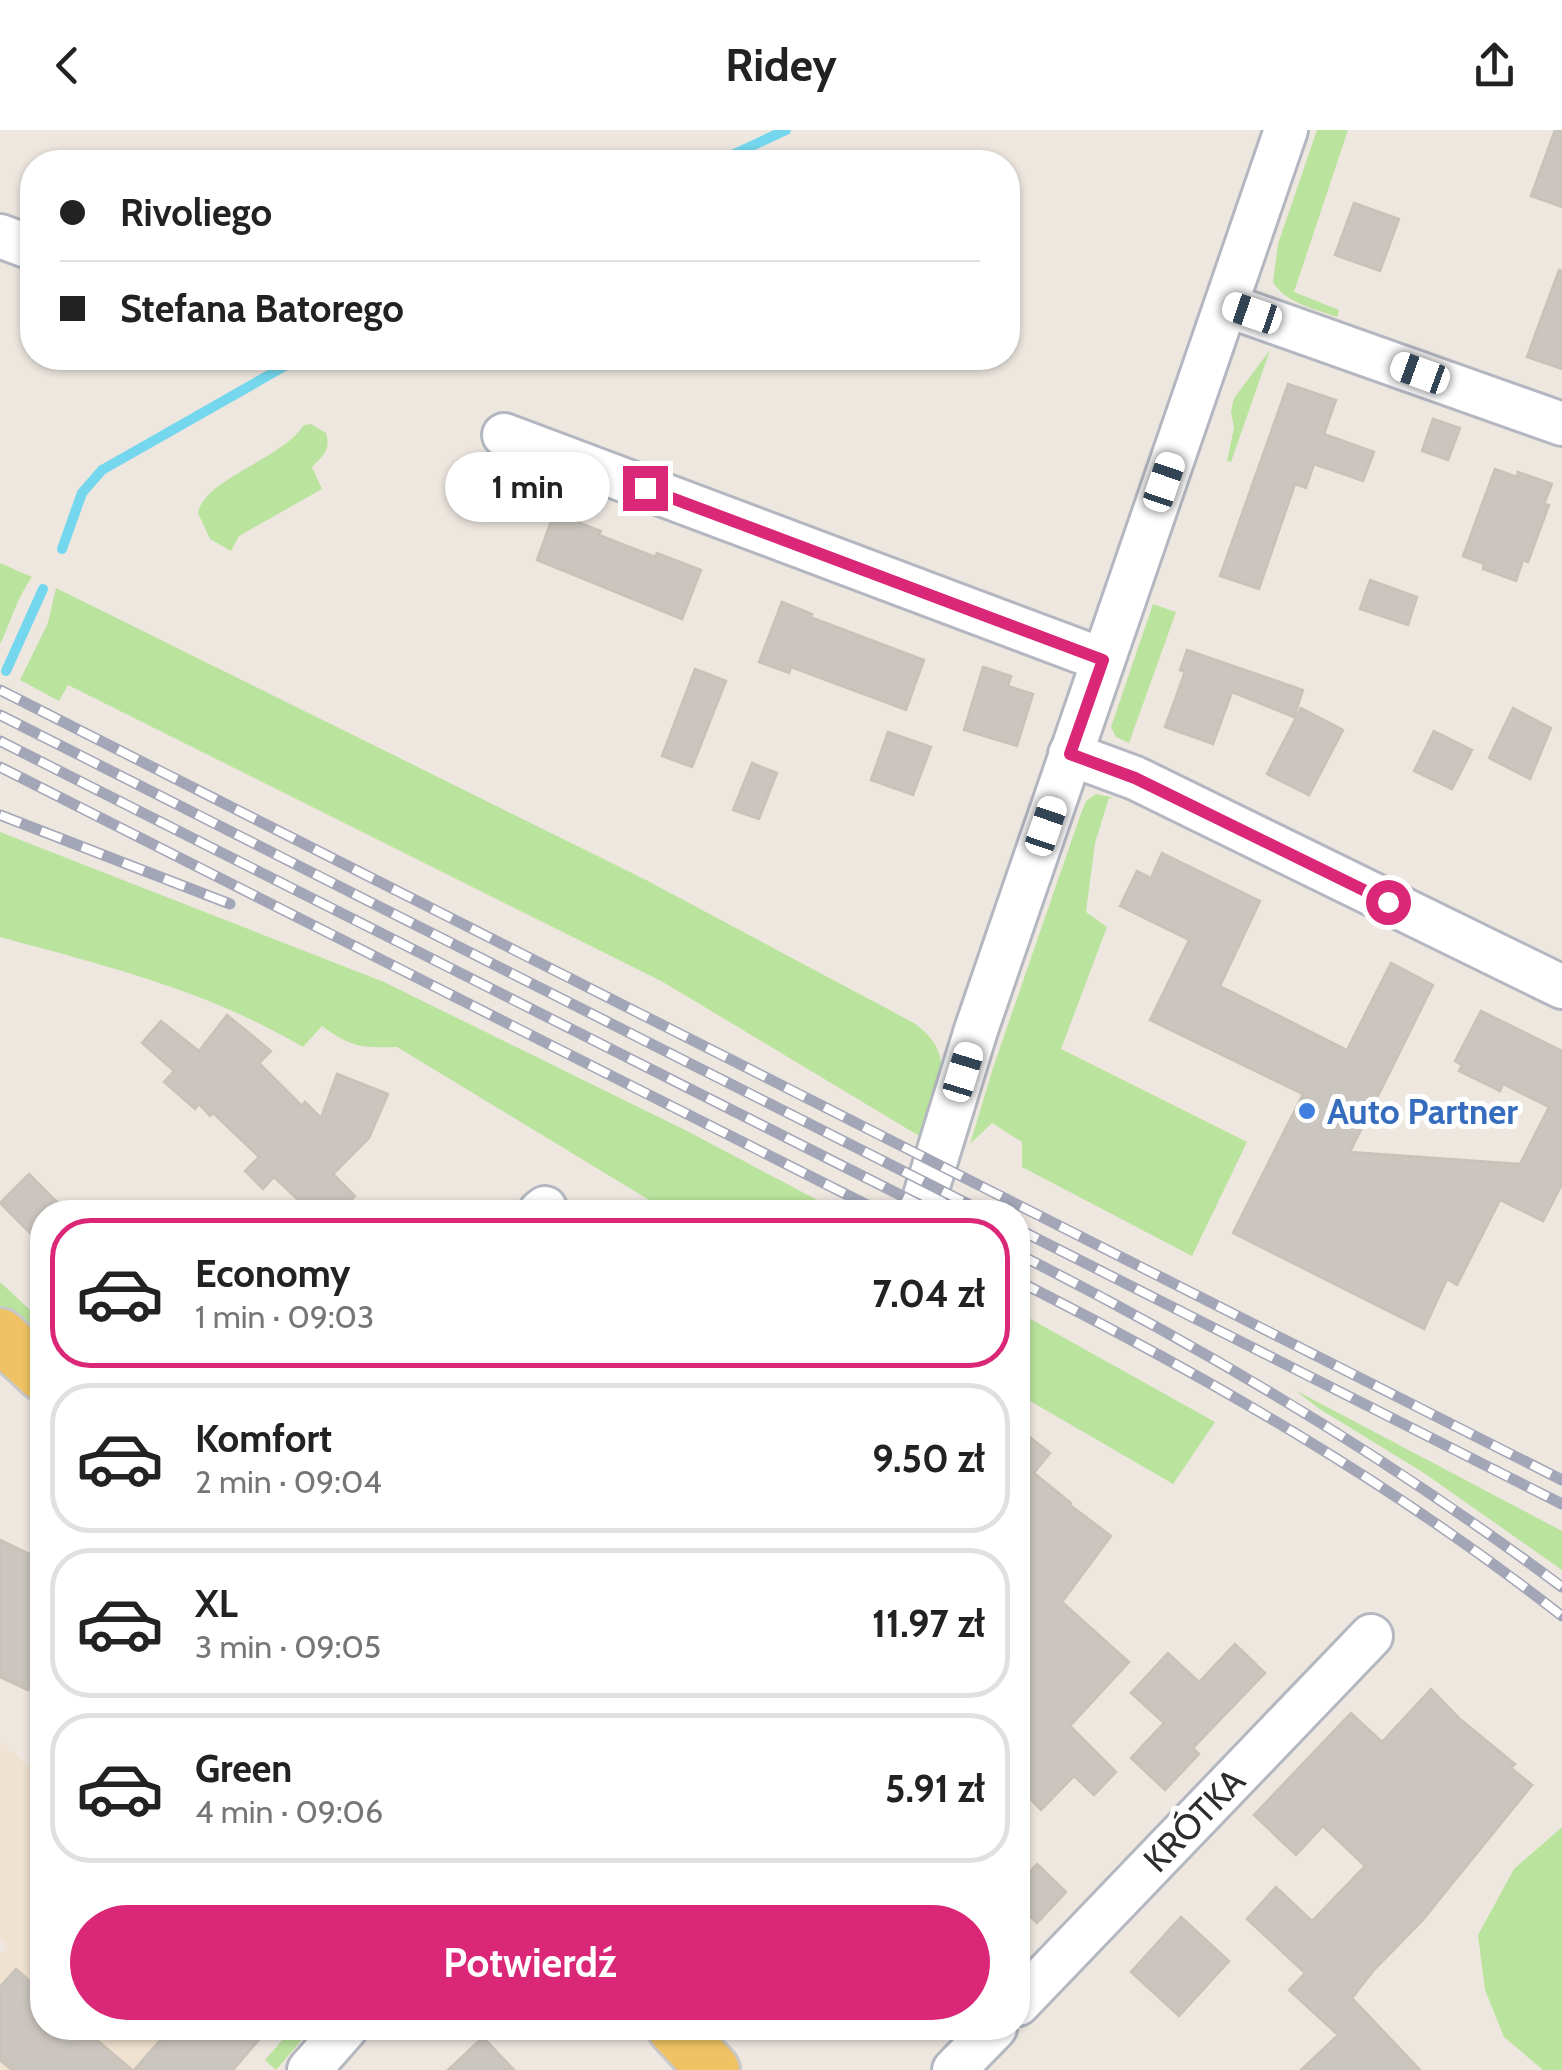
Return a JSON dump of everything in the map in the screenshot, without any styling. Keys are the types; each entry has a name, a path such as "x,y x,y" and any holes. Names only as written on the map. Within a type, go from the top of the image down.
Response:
{"main road":[{"path":"0,1336 30,1363"},
{"path":"685,2040 713,2070"}],"street":[{"path":"924,1200 976,1030 1286,130"},
{"path":"1226,304 1562,424"},
{"path":"504,435 1103,660"},
{"path":"1070,754 1135,778 1562,987"},
{"name":"KRÓTKA","path":"1030,1991 1371,1636"},
{"path":"309,2070 335,2040"},
{"path":"954,2070 983,2040"}],"shaded area":[{"path":"0,1741 30,1767 30,2040 259,2040 233,2070 0,2070 0,1956 8,1946 0,1938"}],"green space":[{"path":"1317,130 1348,130 1294,292 1339,310 1337,317 1293,300 1273,282 1278,244"},
{"path":"1270,350 1231,462 1227,461 1234,428 1234,398"},
{"path":"311,424 326,433 325,452 312,467 322,489 239,536 231,551 210,539 198,513 214,489 279,449 304,425"},
{"path":"0,563 32,577 0,644"},
{"path":"56,588 646,880 914,1023 929,1036 941,1062 938,1090 921,1137 663,982 68,685 59,701 20,680 48,623"},
{"path":"1153,604 1176,612 1129,743 1116,737 1111,727"},
{"path":"1096,794 1115,798 1109,798 1095,843 1086,912 1107,927 1061,1049 1247,1142 1192,1256 1022,1167 1022,1142 992,1123 970,1144 1080,816 1086,801"},
{"path":"0,832 384,982 689,1132 817,1200 649,1200 397,1047 357,1045 322,1026 303,1047 193,995 0,937"},
{"path":"0,1282 30,1310 30,1334 0,1306"},
{"path":"1030,1319 1215,1422 1173,1484 1030,1401"},
{"path":"1295,1390 1562,1531 1562,1570 1424,1473"},
{"path":"1562,1827 1562,2070 1543,2070 1504,2037 1485,1990 1478,1935 1514,1869"},
{"path":"282,2040 302,2040 276,2070 265,2060"}],"building":[{"path":"1555,130 1562,130 1562,207 1531,196"},
{"path":"1354,203 1399,219 1380,271 1335,255"},
{"path":"1559,270 1562,271 1562,369 1527,357"},
{"path":"1288,384 1336,400 1324,434 1374,452 1363,481 1314,464 1306,488 1295,484 1259,589 1220,576"},
{"path":"1433,419 1460,428 1448,460 1422,451"},
{"path":"1495,469 1552,484 1544,504 1549,505 1528,562 1523,560 1516,581 1483,569 1484,564 1463,556"},
{"path":"554,513 655,557 657,553 701,570 682,619 537,560"},
{"path":"1370,580 1417,597 1408,625 1360,609"},
{"path":"782,602 812,614 810,617 924,660 906,710 791,667 789,673 759,662"},
{"path":"1187,650 1303,690 1294,717 1232,692 1213,744 1165,727 1185,672 1180,670"},
{"path":"983,667 1011,676 1008,686 1033,694 1017,746 964,730"},
{"path":"695,669 726,681 692,767 662,756"},
{"path":"1301,708 1343,730 1309,795 1267,774"},
{"path":"1513,708 1551,728 1530,779 1489,758"},
{"path":"1434,731 1472,750 1452,789 1414,771"},
{"path":"888,732 931,747 913,795 871,780"},
{"path":"752,763 777,773 759,819 733,810"},
{"path":"1162,853 1260,901 1220,986 1347,1050 1391,963 1433,985 1350,1152 1520,1164 1549,1107 1503,1084 1500,1091 1459,1071 1462,1065 1455,1061 1481,1011 1562,1051 1562,1184 1543,1221 1500,1200 1457,1285 1447,1279 1424,1329 1233,1233 1303,1094 1150,1020 1189,940 1120,906 1137,871 1151,878"},
{"path":"227,1015 271,1051 259,1063 302,1106 305,1102 321,1118 337,1074 388,1094 369,1138 333,1174 355,1196 351,1200 298,1200 274,1177 263,1189 245,1171 259,1157 213,1113 210,1116 199,1104 195,1109 164,1082 174,1071 142,1043 161,1021 199,1051"},
{"path":"29,1174 55,1200 30,1200 30,1233 0,1203"},
{"path":"1030,1437 1050,1453 1034,1473 1111,1536 1062,1602 1129,1662 1070,1726 1116,1772 1094,1795 1074,1776 1041,1810 1030,1799"},
{"path":"0,1540 30,1554 30,1685 28,1690 0,1677"},
{"path":"1235,1644 1265,1673 1193,1748 1199,1754 1165,1790 1131,1758 1164,1723 1131,1693 1168,1653 1199,1682"},
{"path":"1431,1689 1460,1719 1515,1764 1511,1768 1532,1785 1422,1921 1352,1998 1420,2070 1301,2070 1338,2035 1289,1990 1305,1973 1247,1919 1276,1887 1312,1921 1365,1866 1323,1826 1296,1855 1254,1815 1351,1713 1382,1742"},
{"path":"1037,1864 1066,1892 1037,1923 1030,1916 1030,1872"},
{"path":"1181,1917 1229,1961 1179,2016 1131,1972"},
{"path":"16,1969 30,1981 30,2040 97,2040 132,2070 12,2070 0,2060 0,1987"},
{"path":"160,2040 259,2040 233,2070 134,2070"},
{"path":"480,2040 486,2040 514,2070 448,2070"}],"waterway":[{"path":"743,150 786,130"},
{"path":"62,549 82,493 102,470 278,370"},
{"path":"6,671 43,589"}],"railway":[{"path":"0,690 1008,1200"},
{"path":"0,715 960,1200"},
{"path":"0,741 910,1200"},
{"path":"0,767 857,1200"},
{"path":"0,815 230,904"},
{"path":"1030,1211 1562,1480"},
{"path":"1030,1235 1562,1504"},
{"path":"1030,1260 1297,1408 1431,1494 1562,1587"},
{"path":"1030,1287 1160,1355 1366,1477 1562,1616"}],"place":[{"name":"Auto Partner","path":"1307,1111"}],"route":[{"path":"645,488 1103,660 1070,754 1135,778 1388,902"}]}
